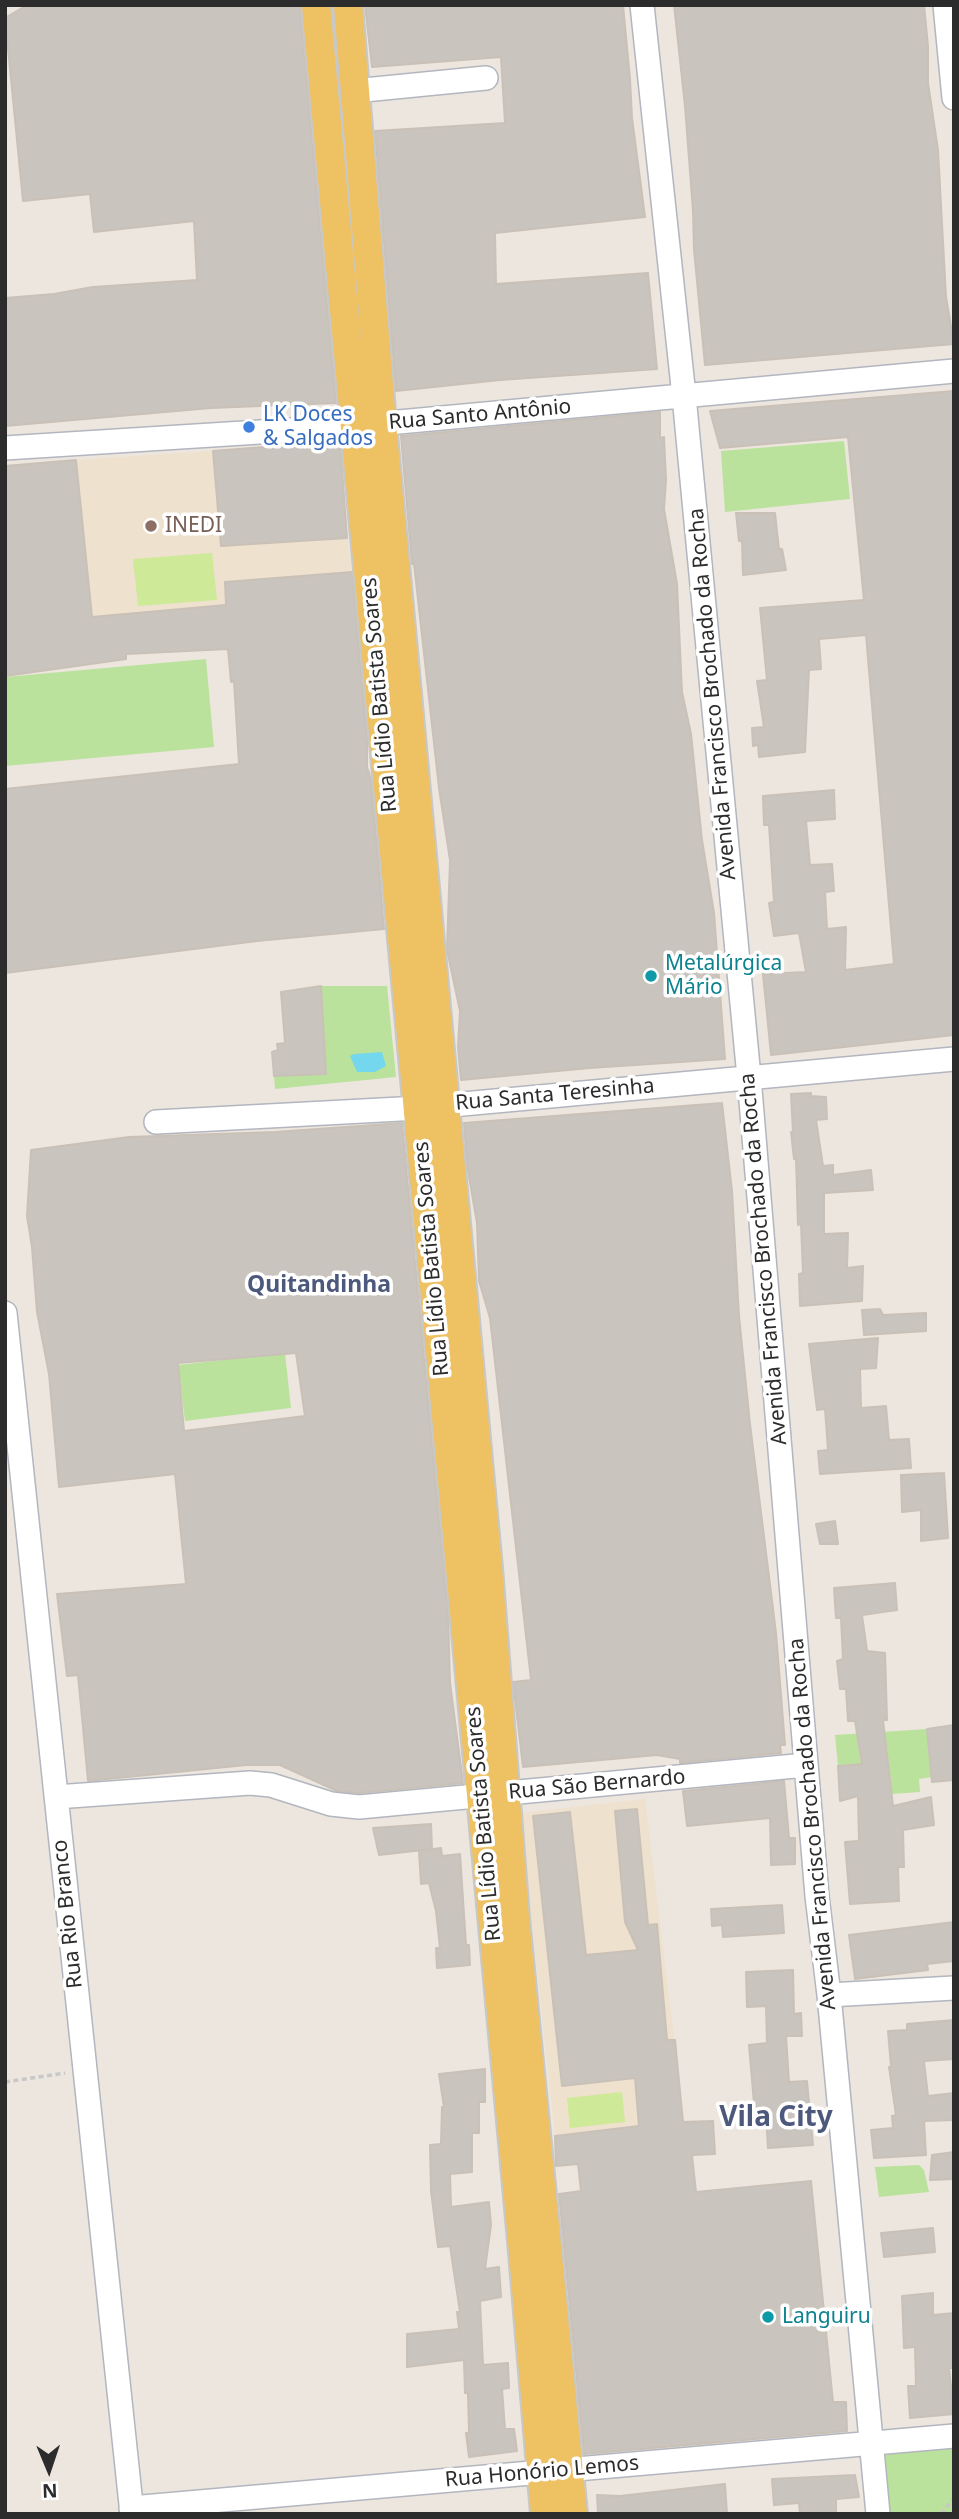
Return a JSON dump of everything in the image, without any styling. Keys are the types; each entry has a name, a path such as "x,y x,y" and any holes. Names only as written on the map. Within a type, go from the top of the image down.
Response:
{"main road":[{"name":"Rua Lídio Batista Soares","path":"316,5 337,225 369,425 401,766 423,857 447,1105 456,1366"},
{"name":"Rua Lídio Batista Soares","path":"348,5 366,225 369,425"},
{"path":"323,76 354,82"},
{"path":"337,225 366,225"},
{"name":"Rua Lídio Batista Soares","path":"401,766 395,858 419,1108 456,1366 493,1794 515,1918 527,2159 555,2470 573,2514"},
{"path":"395,858 423,857"},
{"name":"Rua Lídio Batista Soares","path":"545,2514 555,2470"}],"street":[{"name":"Avenida Francisco Brochado da Rocha","path":"642,5 684,396 749,1077 817,1896 829,1995 878,2514"},
{"path":"945,5 954,98"},
{"path":"354,82 486,78"},
{"name":"Rua Santo Antônio","path":"5,448 369,425 954,371"},
{"name":"Rua Santa Teresinha","path":"156,1122 419,1108 954,1059"},
{"name":"Rua Rio Branco","path":"5,1313 131,2511"},
{"name":"Rua São Bernardo","path":"56,1797 250,1783 271,1785 331,1804 359,1807 806,1765"},
{"path":"829,1995 954,1988"},
{"name":"Rua Honório Lemos","path":"131,2511 555,2470 954,2436"}],"path":[{"path":"5,2082 85,2070"},
{"path":"942,2514 954,2498"}],"shaded area":[{"name":"INEDI","path":"213,451 222,546 347,538 352,572 226,605 92,617 76,460"},
{"path":"645,1799 684,2120 555,2136 520,1813"}],"green space":[{"path":"844,441 850,499 725,512 721,451"},
{"path":"212,553 217,600 138,606 133,559"},
{"path":"206,659 214,747 5,766 5,677"},
{"path":"321,986 387,986 396,1077 275,1089 274,1076 326,1074"},
{"path":"285,1353 291,1408 185,1421 178,1365"},
{"path":"927,1729 932,1777 919,1779 920,1792 892,1794 887,1748 860,1749 861,1764 838,1766 835,1735"},
{"path":"622,2092 625,2122 570,2128 567,2098"},
{"path":"919,2165 924,2170 929,2192 879,2197 875,2167"},
{"path":"954,2436 954,2514 878,2514 870,2443"}],"water":[{"path":"382,1052 386,1066 375,1072 357,1072 350,1056 354,1054"}],"building":[{"path":"27,5 300,5 336,403 211,408 5,426 5,298 54,294 93,287 197,280 194,221 94,232 90,194 23,201 5,18"},
{"path":"365,5 623,5 632,118 645,217 495,233 496,284 648,273 657,369 500,380 396,391 375,131 505,123 501,57 372,67"},
{"path":"674,5 924,5 928,83 938,150 946,297 954,344 705,365 694,250 685,106"},
{"path":"954,391 954,1035 771,1055 763,974 806,972 799,933 774,936 769,903 774,902 769,825 764,825 763,796 834,790 835,819 806,821 810,865 832,864 834,891 825,892 827,929 846,927 845,970 894,964 866,635 819,639 821,669 809,670 805,752 759,757 758,745 753,746 752,728 764,727 757,681 767,680 760,608 864,600 848,437 720,448 710,411"},
{"path":"660,412 660,438 664,437 666,480 664,509 677,584 682,692 691,734 702,840 714,913 725,1059 461,1080 458,1047 460,1011 447,950 450,860 412,564 401,436"},
{"path":"340,441 347,538 221,546 213,451"},
{"path":"76,460 92,617 226,605 225,582 352,572 367,739 367,767 371,780 384,929 257,941 5,973 5,789 239,764 234,681 231,682 228,649 126,654 126,659 5,676 5,466"},
{"path":"736,513 775,513 779,549 782,549 786,570 743,575 742,541 739,541"},
{"path":"321,986 326,1074 274,1076 272,1052 278,1050 277,1044 285,1043 281,992"},
{"path":"811,1093 811,1096 826,1097 827,1119 816,1120 823,1166 833,1165 833,1175 871,1170 873,1190 824,1193 824,1234 848,1233 847,1268 863,1266 862,1301 800,1306 799,1274 803,1273 801,1224 798,1225 791,1094"},
{"path":"722,1103 732,1191 739,1316 776,1633 785,1745 780,1745 781,1753 680,1763 680,1759 657,1755 523,1767 513,1682 531,1680 490,1318 479,1281 477,1223 467,1165 464,1123"},
{"path":"402,1123 448,1615 450,1683 463,1783 359,1793 337,1791 280,1765 246,1765 88,1781 78,1675 67,1676 57,1594 186,1584 175,1474 59,1487 49,1374 37,1312 27,1216 31,1150 129,1137 275,1132","holes":["296,1353 305,1416 184,1431 178,1363"]},
{"path":"880,1309 883,1315 926,1313 926,1331 864,1335 862,1310"},
{"path":"878,1338 876,1368 860,1369 861,1408 886,1406 889,1440 909,1439 911,1468 820,1474 818,1451 828,1450 825,1409 817,1410 809,1344"},
{"path":"944,1473 948,1538 921,1541 921,1510 902,1512 901,1475"},
{"path":"835,1521 838,1544 820,1544 816,1524"},
{"path":"895,1583 897,1610 862,1615 867,1651 885,1653 887,1720 883,1720 893,1806 931,1797 934,1825 903,1830 904,1867 898,1867 899,1901 850,1904 845,1842 859,1841 858,1796 840,1801 838,1766 862,1764 855,1721 848,1721 846,1689 840,1689 837,1661 843,1659 841,1618 836,1618 834,1588"},
{"path":"954,1725 954,1780 932,1782 927,1729"},
{"path":"784,1781 789,1838 795,1838 795,1864 771,1865 770,1818 687,1826 683,1791"},
{"path":"637,1809 648,1925 657,1924 667,2040 675,2040 683,2122 713,2121 715,2154 692,2155 696,2192 811,2181 833,2402 846,2402 847,2431 584,2454 559,2194 581,2191 578,2164 556,2166 555,2136 639,2126 635,2078 562,2086 533,1816 570,1812 586,1955 638,1950 625,1922 615,1811"},
{"path":"431,1824 432,1849 379,1855 373,1828"},
{"path":"441,1848 442,1856 460,1854 466,1945 469,1945 470,1965 437,1968 436,1948 440,1948 436,1911 429,1883 421,1884 419,1851"},
{"path":"782,1905 784,1933 723,1937 722,1925 712,1926 711,1909"},
{"path":"954,1922 954,1961 927,1964 928,1970 855,1979 849,1935"},
{"path":"793,1970 794,2014 801,2013 802,2036 786,2036 789,2082 807,2081 813,2145 768,2148 766,2115 755,2115 749,2045 767,2043 766,2006 747,2007 746,1972"},
{"path":"954,2020 954,2059 924,2061 928,2096 954,2093 954,2120 924,2121 926,2155 874,2158 871,2130 893,2128 892,2116 896,2115 889,2067 888,2031 907,2030 907,2024"},
{"path":"485,2069 485,2102 479,2102 479,2133 472,2133 472,2172 450,2174 451,2207 489,2202 491,2225 485,2269 499,2267 501,2297 480,2301 483,2365 508,2363 509,2388 502,2389 505,2429 514,2429 517,2451 469,2457 466,2433 469,2433 468,2393 465,2393 464,2360 407,2367 407,2334 459,2329 457,2312 460,2312 450,2246 438,2247 431,2191 430,2145 441,2144 444,2107 439,2074"},
{"path":"954,2152 954,2179 930,2180 932,2155"},
{"path":"933,2228 935,2252 884,2257 881,2233"},
{"path":"933,2293 933,2315 954,2313 954,2368 949,2368 954,2414 910,2418 908,2386 916,2386 915,2347 904,2348 902,2296"},
{"path":"855,2475 859,2497 836,2499 836,2514 800,2514 799,2503 774,2505 772,2479"},
{"path":"725,2484 727,2514 598,2514 597,2495 620,2496"}],"place":[{"name":"LK Doces & Salgados","path":"249,427"},
{"name":"INEDI","path":"151,526"},
{"name":"Metalúrgica Mário","path":"651,976"},
{"name":"Languiru","path":"768,2317"}],"district":[{"name":"Quitandinha","path":"319,1285"},
{"name":"Vila City","path":"776,2118"}]}
